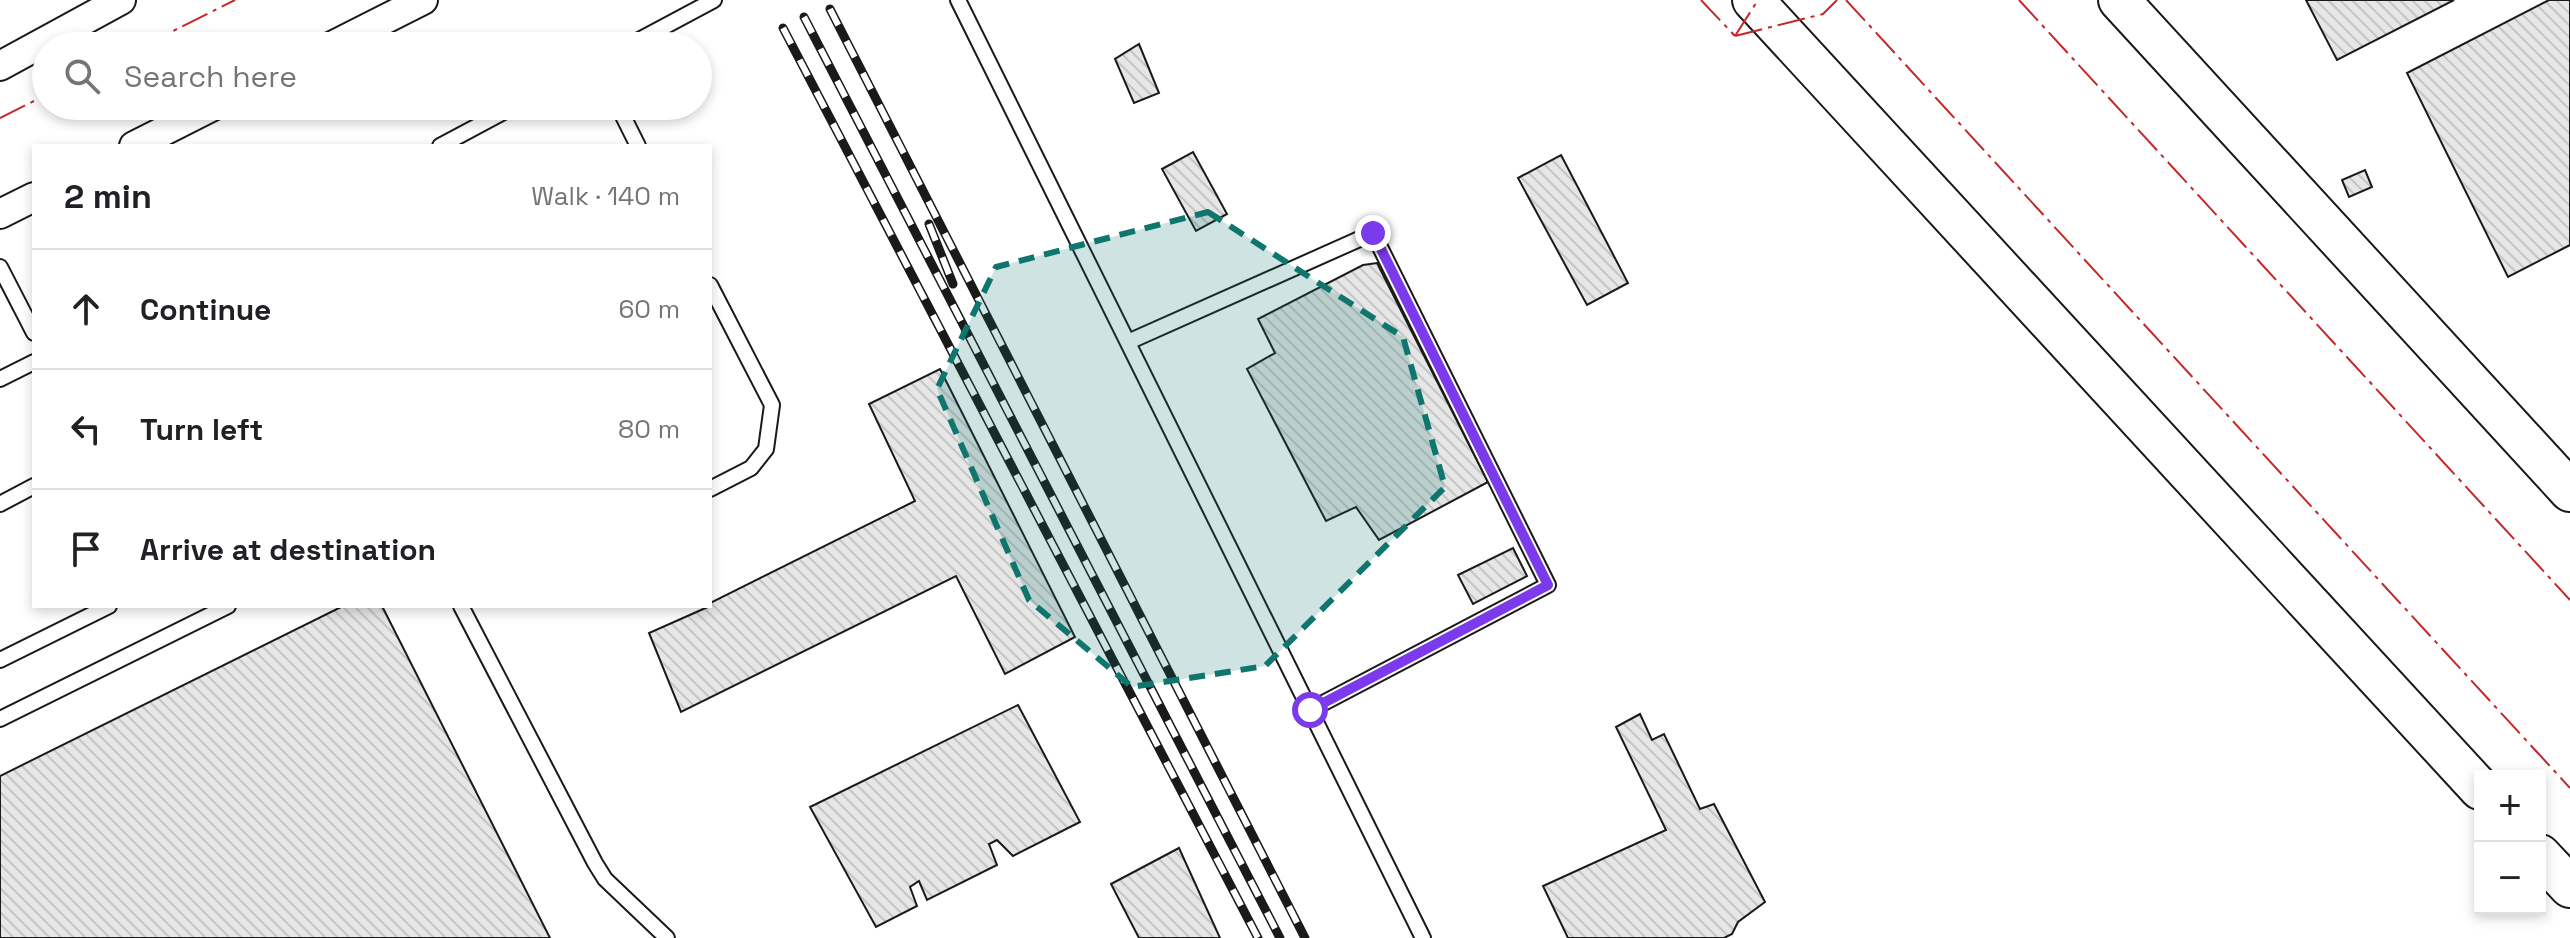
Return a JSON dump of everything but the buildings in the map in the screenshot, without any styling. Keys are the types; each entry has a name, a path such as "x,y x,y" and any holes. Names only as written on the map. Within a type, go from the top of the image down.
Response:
{"street":[{"path":"62,32 121,0"},
{"path":"360,32 423,0"},
{"path":"1753,0 2474,782"},
{"path":"2119,0 2570,491"},
{"path":"0,66 32,49"},
{"path":"138,144 185,120"},
{"path":"0,214 32,198"},
{"path":"2546,861 2570,887"}],"lane":[{"path":"654,32 714,0"},
{"path":"958,0 1423,938"},
{"path":"444,144 489,120"},
{"path":"625,120 637,144"},
{"path":"1128,342 1373,233 1548,585 1310,710"},
{"path":"0,267 32,329"},
{"path":"712,290 772,405 766,449 751,468 712,488"},
{"path":"0,379 32,363"},
{"path":"0,504 32,487"},
{"path":"0,660 105,608"},
{"path":"0,719 224,608"},
{"path":"462,608 595,863 605,879 667,938"}],"highlighted area":[{"path":"1208,212 1403,337 1445,487 1265,666 1132,687 1029,600 937,389 996,267"}],"railway":[{"path":"830,9 1305,938"},
{"path":"804,17 1280,938"},
{"path":"783,28 1258,938"},
{"path":"929,224 953,284"}],"power":[{"path":"171,32 235,0"},
{"path":"1701,0 1735,36"},
{"path":"1735,36 1758,0"},
{"path":"1735,36 1823,14 1837,0"},
{"path":"1846,0 2570,788"},
{"path":"2019,0 2570,600"},
{"path":"0,118 32,102"}],"route":[{"path":"1310,710 1548,585 1373,233"}]}
